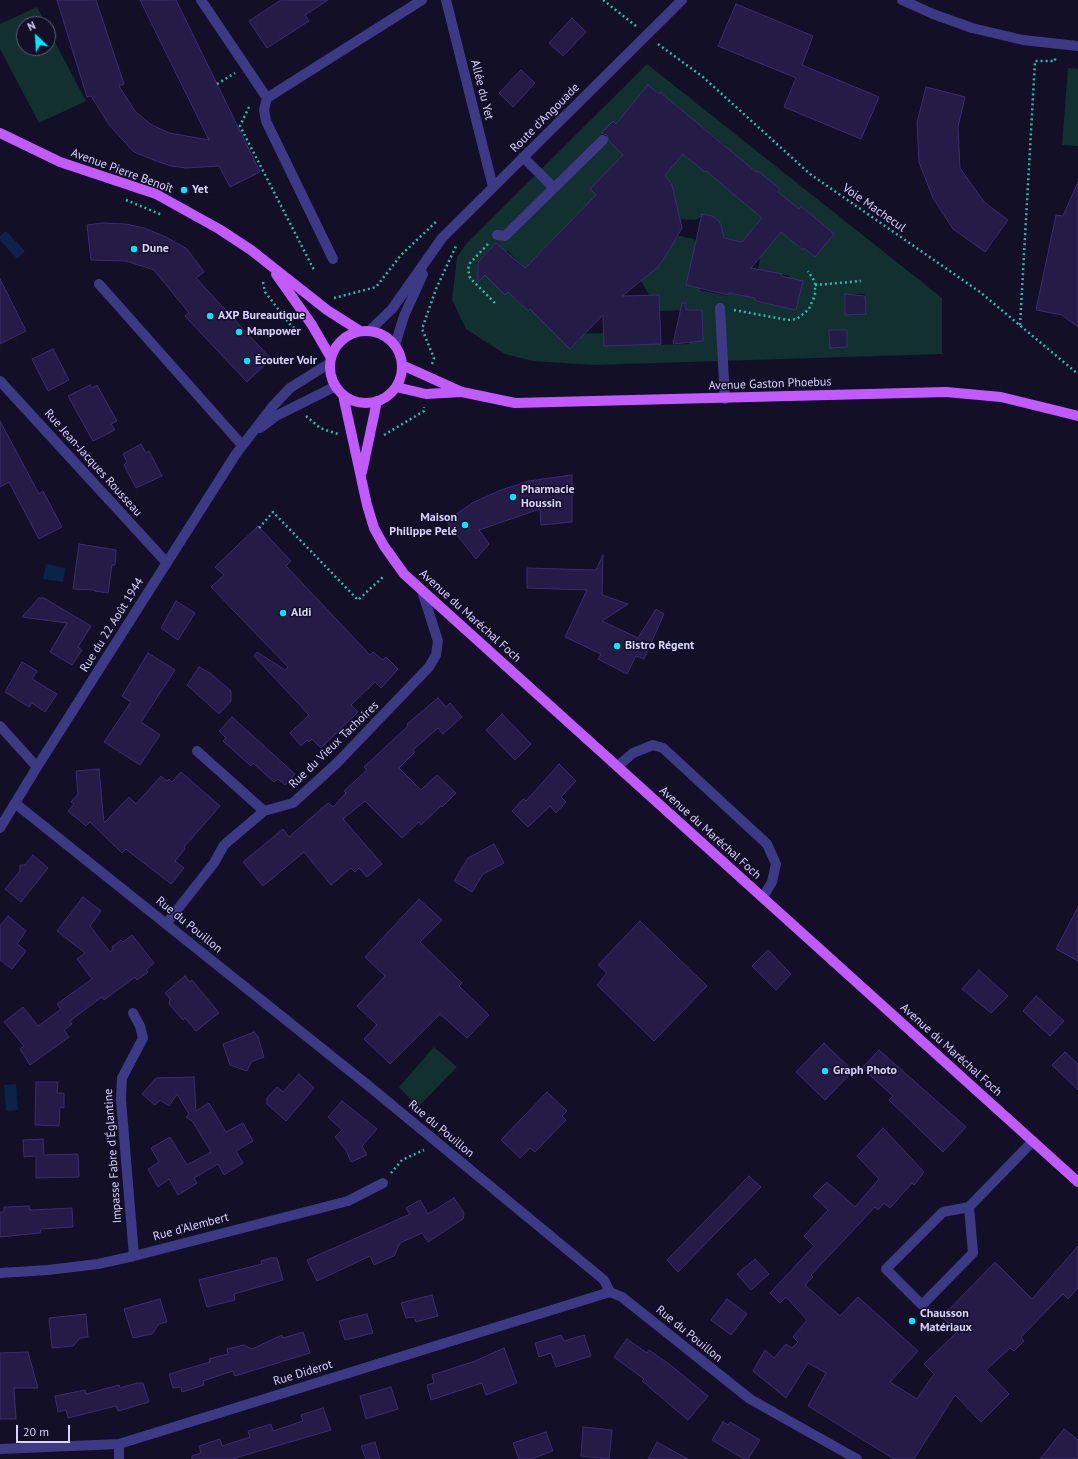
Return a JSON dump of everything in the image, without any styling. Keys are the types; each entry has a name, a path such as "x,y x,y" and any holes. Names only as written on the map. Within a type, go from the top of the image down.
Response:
{"main road":[{"name":"Avenue Pierre Benoît","path":"0,133 60,162 156,194 219,229 251,250 327,310 364,331"},
{"name":"Avenue Pierre Benoît","path":"270,266 312,325 331,360"},
{"path":"364,331 383,335 395,345 400,354 402,365 401,377 396,387 388,396 377,401 365,403 344,395 336,386 331,376 331,360 340,341 351,334 364,331"},
{"name":"Avenue Gaston Phoebus","path":"402,365 462,392 515,403 725,399 946,392 1001,397 1078,416"},
{"name":"Avenue Gaston Phoebus","path":"396,387 426,394 462,392"},
{"name":"Avenue du Maréchal Foch","path":"344,395 361,478 372,520 384,546 404,574 1078,1182"},
{"name":"Avenue du Maréchal Foch","path":"361,478 377,401"}],"street":[{"path":"201,0 267,98"},
{"path":"333,259 266,121 264,110 267,98 422,0"},
{"name":"Allée du Yet","path":"446,0 493,187"},
{"name":"Route d'Angouade","path":"364,331 392,309 442,238 682,0"},
{"path":"902,0 933,14 972,28 1023,40 1078,46"},
{"path":"497,235 505,236 603,140"},
{"path":"523,157 554,188"},
{"name":"Route d'Angouade","path":"395,345 404,316 430,257"},
{"path":"99,284 242,445"},
{"path":"720,308 725,399"},
{"name":"Rue du 22 Août 1944","path":"0,828 166,562 242,445 272,407 290,388 331,360"},
{"name":"Rue Jean-Jacques Rousseau","path":"0,380 166,562"},
{"name":"Rue du 22 Août 1944","path":"249,437 276,416 336,386"},
{"name":"Rue du Vieux Tachoires","path":"166,924 214,863 224,845 264,811 293,803 337,763 429,667 436,654 438,641 422,591"},
{"path":"0,726 37,767"},
{"path":"618,766 633,753 653,746 662,748 767,844 776,864 772,882 763,897"},
{"path":"197,751 264,811"},
{"name":"Rue du Pouillon","path":"16,804 370,1087 437,1144 604,1280 610,1292 622,1297 750,1399 857,1459"},
{"name":"Impasse Fabre d'Églantine","path":"133,1014 140,1026 143,1038 122,1078 121,1100 134,1256"},
{"path":"969,1207 973,1253 922,1305 886,1269 943,1212 969,1207 1032,1141"},
{"name":"Rue d'Alembert","path":"0,1273 48,1270 98,1264 134,1256 348,1201 383,1183"},
{"name":"Rue Diderot","path":"0,1449 118,1444 610,1292"},
{"path":"118,1444 119,1459"}],"path":[{"path":"603,0 641,30"},
{"name":"Voie Machecul","path":"655,41 703,77 810,174 980,292 1078,374"},
{"path":"1020,326 1035,61 1055,61 1055,44"},
{"path":"217,84 237,72"},
{"path":"250,106 240,126 314,270"},
{"path":"121,198 168,218"},
{"path":"331,298 376,287 401,255 440,218"},
{"path":"496,304 470,278 468,269 470,263 497,235"},
{"path":"432,366 434,358 422,328 436,289 458,243"},
{"path":"720,308 788,320 797,319 811,306 815,295 815,285 808,270"},
{"path":"263,278 265,292 292,327 300,326"},
{"path":"815,285 861,281"},
{"path":"378,438 388,434 424,411 425,403"},
{"path":"303,413 320,428 340,435"},
{"path":"259,528 273,512 358,600 384,576"},
{"path":"383,1183 402,1160 437,1144"}],"green space":[{"path":"37,7 42,16 17,16"},
{"path":"16,17 16,56 56,56 56,44 86,101 39,123 0,49 0,24"},
{"path":"647,64 942,298 942,354 593,365 533,361 505,354 466,329 452,300 457,257 467,243","holes":["648,85 682,110 680,114 704,128 726,146 705,172 683,154 658,165 672,185 678,210 678,219 695,220 706,215 712,216 721,225 721,237 752,244 752,230 765,214 756,172 758,171 780,189 778,192 799,209 802,206 833,235 815,257 804,248 803,250 781,232 761,254 757,274 762,270 789,276 789,278 803,281 796,309 755,302 755,298 729,293 727,296 700,290 700,288 686,285 697,243 694,239 676,235 665,257 657,268 640,279 649,295 659,295 660,311 688,310 702,312 703,341 689,342 689,344 661,345 660,340 633,345 604,346 604,333 577,334 581,339 570,349 530,309 528,311 508,292 505,295 485,275 479,275 479,266 476,263 496,243 506,252 508,251 528,271 540,253 552,240 558,245 600,199 590,189 620,158 625,157 601,133 613,121 653,159 630,107","845,294 865,294 865,314 845,315","846,330 847,347 830,347 829,331"]},
{"path":"1068,68 1078,69 1078,146 1062,145"},
{"path":"434,1047 457,1067 418,1107 399,1087"}],"water":[{"path":"6,231 25,251 17,259 0,240 0,236"},
{"path":"46,564 66,568 63,582 43,579"},
{"path":"16,1084 18,1110 6,1111 4,1085"}],"building":[{"path":"57,0 96,0 124,84 119,86 135,111 150,124 169,133 209,140 140,0 176,0 260,172 230,187 219,166 186,168 171,166 134,152 110,126 91,96 87,97"},
{"path":"281,0 328,0 305,15 309,21 267,48 249,21"},
{"path":"736,4 813,36 802,65 879,97 861,139 784,107 796,78 718,46"},
{"path":"572,18 586,32 563,56 549,43"},
{"path":"521,70 535,83 513,107 499,93"},
{"path":"648,85 659,94 660,92 756,172 758,171 780,189 778,192 799,209 801,206 834,234 815,257 804,248 803,250 781,232 751,268 782,274 781,276 803,281 796,310 755,301 755,298 729,293 728,295 686,285 702,214 712,216 718,220 721,225 724,238 742,242 762,218 706,171 705,172 683,154 665,175 672,185 682,228 657,268 622,296 659,295 661,344 604,346 603,315 570,349 530,309 528,311 508,292 505,295 485,275 478,282 478,262 496,243 525,268 596,195 590,189 623,155 609,141 607,135 601,133 613,121 616,124"},
{"path":"926,87 965,97 958,127 960,168 984,202 1008,220 985,252 953,229 933,198 919,162 917,123"},
{"path":"1078,182 1078,327 1062,315 1036,310 1056,215 1063,216"},
{"path":"103,223 126,224 144,228 166,237 187,249 204,272 196,278 271,359 247,382 185,316 189,313 154,270 126,261 91,260 87,225"},
{"path":"0,279 26,331 0,344"},
{"path":"845,294 865,296 866,314 845,315"},
{"path":"682,303 686,303 686,310 702,310 703,341 673,344"},
{"path":"829,330 847,330 847,347 830,348"},
{"path":"53,349 69,380 48,391 32,359"},
{"path":"90,385 92,388 97,385 117,421 111,424 115,430 93,441 68,396"},
{"path":"0,421 39,494 43,491 62,527 39,539 9,482 0,487"},
{"path":"141,444 146,453 149,451 162,476 136,488 124,465 127,462 123,454"},
{"path":"572,475 572,522 541,525 540,509 479,530 489,544 476,559 446,521 474,502 501,490 529,481"},
{"path":"258,526 291,561 286,566 370,655 373,652 383,660 386,657 398,669 381,688 375,682 351,705 358,712 321,748 312,739 309,742 307,740 301,746 290,733 309,715 254,656 257,652 285,670 288,667 211,587 224,575 215,567"},
{"path":"79,544 116,550 115,565 112,565 108,593 95,590 73,589"},
{"path":"603,555 602,595 628,604 602,621 638,638 656,609 664,614 644,659 636,656 627,674 598,659 601,654 565,637 587,590 527,588 527,568 596,570"},
{"path":"39,598 44,598 91,626 78,647 82,650 72,665 50,652 67,623 22,617"},
{"path":"176,601 195,613 178,640 161,628"},
{"path":"148,653 175,670 141,722 160,735 140,765 104,742 131,702 122,696"},
{"path":"22,662 37,671 32,679 57,694 45,712 32,703 29,707 5,692"},
{"path":"199,667 210,673 231,691 231,701 219,714 187,685"},
{"path":"438,698 446,707 450,703 462,717 443,734 438,728 413,750 415,752 399,768 421,790 437,775 456,793 421,825 419,822 402,838 365,801 343,819 382,864 367,877 359,868 355,872 351,868 331,885 304,852 263,886 243,862 283,829 289,837 328,803 333,807 346,793 344,791 367,770 364,767 408,726 407,724"},
{"path":"502,714 531,744 515,760 486,730"},
{"path":"232,717 295,774 285,785 278,779 274,782 253,763 251,766 223,741 226,738 219,731"},
{"path":"559,764 576,781 561,797 566,802 556,813 550,806 528,827 512,811 523,799 526,801"},
{"path":"99,769 104,823 129,797 136,804 161,776 167,781 169,779 172,782 181,772 220,806 184,847 185,849 175,861 184,868 171,884 126,849 122,853 90,822 86,826 68,811 74,804 71,802 78,794 76,771"},
{"path":"494,844 504,863 483,874 472,892 454,881 468,858"},
{"path":"33,855 48,868 21,902 5,889 20,871 20,865 25,865"},
{"path":"83,897 101,911 90,926 110,952 113,949 112,947 121,940 123,942 132,935 154,963 146,970 148,972 137,980 135,977 104,1000 102,997 70,1021 72,1024 64,1030 69,1037 30,1065 20,1049 24,1046 4,1022 23,1007 38,1026 61,1009 57,1004 92,979 77,959 85,953 57,931"},
{"path":"419,899 442,920 420,942 462,983 459,986 489,1015 467,1038 440,1014 390,1064 364,1039 377,1025 357,1006 385,976 365,957"},
{"path":"1078,907 1078,961 1056,949"},
{"path":"8,916 26,931 17,944 26,951 12,969 0,960 0,926"},
{"path":"640,921 707,986 654,1041 597,985 607,973 598,965"},
{"path":"768,950 791,974 776,990 752,966"},
{"path":"979,970 1008,996 991,1013 962,989"},
{"path":"185,976 190,982 192,980 219,1013 196,1031 185,1018 183,1020 169,1004 170,999 165,993"},
{"path":"1036,996 1064,1021 1050,1036 1023,1011"},
{"path":"254,1032 258,1037 264,1057 251,1062 247,1071 230,1065 223,1044"},
{"name":"Graph Photo","path":"824,1043 853,1071 825,1100 796,1072"},
{"path":"879,1050 966,1127 943,1152 889,1100 893,1096 862,1068"},
{"path":"1065,1052 1078,1064 1078,1090 1052,1065"},
{"path":"299,1074 314,1088 286,1121 267,1104 267,1098 277,1087 283,1092"},
{"path":"194,1077 196,1111 209,1103 226,1132 243,1123 253,1141 236,1151 243,1163 224,1175 218,1164 194,1178 197,1183 178,1195 169,1179 158,1187 148,1169 159,1162 151,1148 170,1137 187,1165 211,1152 193,1122 186,1117 189,1114 177,1094 169,1106 160,1100 155,1105 142,1094 156,1078"},
{"path":"36,1082 58,1082 57,1093 64,1093 64,1108 60,1107 59,1126 35,1125"},
{"path":"547,1092 567,1111 562,1116 566,1120 535,1152 530,1148 520,1158 501,1140"},
{"path":"342,1101 377,1129 362,1146 367,1155 351,1162 346,1150 335,1137 342,1130 328,1117"},
{"path":"883,1128 924,1172 914,1185 912,1183 890,1208 884,1203 878,1210 875,1207 811,1275 813,1277 805,1285 840,1316 858,1297 918,1351 890,1382 917,1399 934,1374 924,1364 957,1332 942,1317 995,1262 1032,1299 1078,1246 1078,1288 1068,1299 1063,1294 1021,1337 1024,1341 1014,1351 1010,1348 986,1370 1009,1394 981,1422 955,1395 914,1459 894,1459 808,1406 826,1373 808,1363 786,1398 753,1371 765,1350 774,1358 786,1344 792,1348 798,1342 793,1337 807,1320 786,1297 780,1303 770,1293 814,1246 804,1236 828,1210 813,1196 827,1182 855,1207 879,1179 857,1156"},
{"path":"43,1139 44,1155 78,1154 79,1177 36,1178 36,1156 24,1157 23,1140"},
{"path":"749,1176 761,1187 678,1272 667,1260"},
{"path":"454,1198 464,1213 463,1219 428,1242 422,1233 400,1243 394,1256 374,1265 370,1256 317,1281 307,1260 410,1214 406,1208 420,1200 428,1214"},
{"path":"29,1206 30,1210 72,1208 73,1227 41,1229 40,1233 0,1237 0,1212 4,1212 4,1207"},
{"path":"277,1258 283,1280 234,1294 235,1300 207,1307 199,1280 262,1264 261,1261"},
{"path":"755,1259 769,1274 751,1290 737,1274"},
{"path":"432,1295 438,1316 416,1322 414,1317 406,1318 401,1303"},
{"path":"160,1299 167,1322 159,1324 152,1334 133,1338 124,1309"},
{"path":"727,1299 747,1314 731,1335 711,1320"},
{"path":"86,1314 88,1337 80,1338 73,1346 52,1348 49,1318"},
{"path":"367,1314 373,1333 345,1340 339,1321"},
{"path":"303,1332 310,1353 235,1376 233,1371 203,1381 204,1385 182,1392 181,1387 173,1388 169,1374 210,1362 209,1359 228,1354 227,1349 244,1345 252,1349 282,1335 283,1338"},
{"path":"561,1335 564,1341 584,1335 591,1356 556,1367 551,1353 539,1357 535,1343"},
{"path":"627,1339 647,1353 649,1350 669,1364 708,1396 688,1420 642,1381 644,1379 614,1357"},
{"path":"504,1348 517,1383 486,1395 482,1383 431,1400 427,1385 434,1383 432,1375 475,1361"},
{"path":"28,1352 38,1388 14,1388 16,1419 0,1419 0,1353"},
{"path":"137,1383 143,1383 149,1402 118,1411 116,1406 68,1418 66,1410 58,1412 55,1396 85,1390 86,1394 119,1385 120,1388"},
{"path":"391,1387 398,1409 366,1419 360,1396"},
{"path":"323,1408 331,1430 232,1459 192,1459 192,1456 201,1453 199,1446 220,1439 222,1446 250,1437 248,1431 271,1424 273,1431 303,1421 301,1415"},
{"path":"723,1422 728,1425 730,1422 760,1440 748,1459 744,1459 712,1440"},
{"path":"583,1427 612,1430 609,1459 581,1456"},
{"path":"1064,1429 1078,1440 1078,1459 1040,1459"},
{"path":"546,1432 553,1451 531,1459 519,1459 513,1443"},
{"path":"375,1442 380,1459 366,1459 361,1446"},
{"path":"657,1442 688,1459 648,1459"}],"place":[{"name":"Yet","path":"184,190"},
{"name":"Dune","path":"134,249"},
{"name":"AXP Bureautique","path":"210,316"},
{"name":"Manpower","path":"239,332"},
{"name":"Écouter Voir","path":"247,361"},
{"name":"Pharmacie Houssin","path":"513,497"},
{"name":"Maison Philippe Pelé","path":"465,525"},
{"name":"Aldi","path":"283,613"},
{"name":"Bistro Régent","path":"617,646"},
{"name":"Graph Photo","path":"825,1071"},
{"name":"Chausson Matériaux","path":"912,1321"}]}
